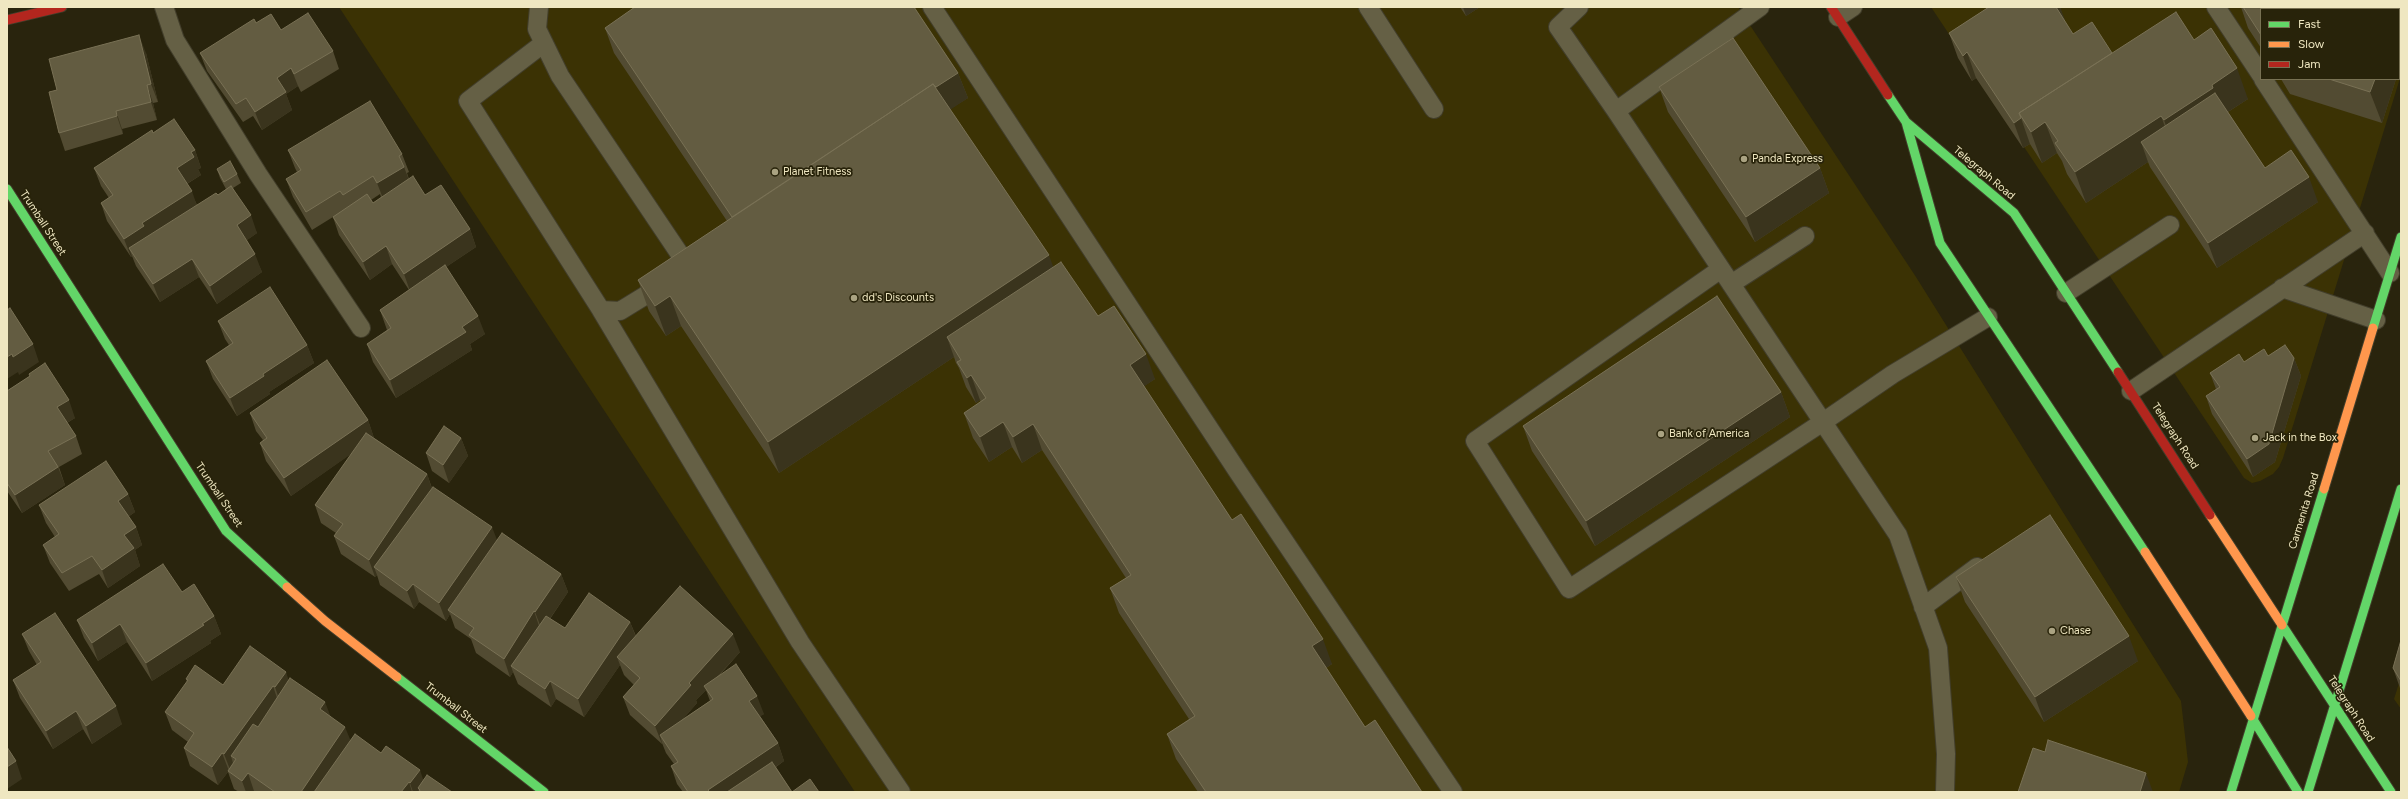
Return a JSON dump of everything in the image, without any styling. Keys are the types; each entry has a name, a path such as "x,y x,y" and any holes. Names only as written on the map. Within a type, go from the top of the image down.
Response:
{"main road":[{"path":"7,20 62,7"},
{"name":"Telegraph Road","path":"1834,12 1906,122 2014,213 2282,623 2334,707 2391,792"},
{"name":"Telegraph Road","path":"1906,122 1940,243 2253,718 2298,792"},
{"name":"Trumball Street","path":"7,189 226,531 325,622 544,792"},
{"name":"Carmenita Road","path":"2231,792 2401,237"},
{"path":"2308,792 2401,489"}],"lane":[{"path":"164,7 175,40 258,174 361,328"},
{"path":"539,7 537,29 560,76 683,259 682,273 620,311 601,310"},
{"path":"932,7 1230,459 1453,792"},
{"path":"1368,7 1434,109"},
{"path":"1579,7 1558,27 1616,111 1898,535 1938,648 1946,754 1945,792"},
{"path":"1616,111 1760,7"},
{"path":"1834,12 1853,7"},
{"path":"2216,7 2260,73"},
{"path":"544,43 468,101 601,310 800,642 901,792"},
{"path":"2264,80 2390,273"},
{"path":"2066,293 2098,275 2170,225"},
{"path":"2131,391 2365,233"},
{"path":"1731,284 1805,236"},
{"path":"1721,269 1475,441 1569,589 1823,422 1893,374 1988,317"},
{"path":"2282,288 2376,320"},
{"path":"1923,607 1992,556"}],"shaded area":[{"path":"339,7 1738,7 1916,277 2181,701 2188,762 2179,792 855,792"},
{"path":"1931,7 2401,7 2400,78 2400,8 2260,8 2260,80 2399,80 2283,458 2279,467 2273,474 2260,481 2252,483 2244,478"},
{"path":"2401,677 2401,709 2394,699"}],"building":[{"name":"Planet Fitness","path":"635,7 914,7 958,73 936,87 933,84 732,217 605,28"},
{"path":"1989,7 2056,7 2073,34 2092,22 2112,53 2019,113 2021,118 2014,123 1967,52 1963,56 1949,33"},
{"path":"2243,7 2380,8 2260,8 2260,33"},
{"path":"2176,12 2194,40 2211,28 2237,68 2212,85 2213,88 2164,120 2161,116 2075,172 2055,143 2058,141 2045,122 2031,132 2019,113"},
{"path":"308,13 333,51 294,74 291,68 277,78 286,92 255,112 246,98 236,104 200,53 254,19 256,23 271,14 281,30"},
{"path":"139,35 151,84 147,85 151,102 116,111 117,116 59,133 49,92 57,90 49,59"},
{"path":"1733,38 1820,168 1746,217 1659,87"},
{"path":"2332,80 2375,80 2370,92"},
{"name":"dd's Discounts","path":"933,84 1049,255 768,442 670,296 655,306 638,280"},
{"path":"2215,93 2265,168 2291,150 2309,177 2208,243 2141,142"},
{"path":"370,101 402,154 399,156 404,167 377,183 373,176 343,195 340,191 306,212 286,179 301,170 288,150"},
{"path":"174,119 195,150 191,152 194,157 177,168 192,191 142,223 144,226 124,239 101,203 113,195 94,168 152,130 153,133"},
{"path":"230,161 237,174 224,182 217,169"},
{"path":"413,176 425,195 441,185 470,229 404,274 386,246 363,262 333,217 367,194 373,203"},
{"path":"231,186 251,215 237,225 255,254 210,286 192,259 153,284 129,248 216,193 218,195"},
{"path":"1061,262 1098,316 1114,306 1146,354 1130,365 1232,520 1241,514 1323,639 1312,646 1365,727 1375,720 1422,792 1206,792 1167,734 1195,716 1110,588 1131,575 1033,424 1013,437 1003,422 980,437 964,413 986,398 971,375 967,378 957,362 961,360 947,337"},
{"path":"445,265 478,316 462,327 466,332 390,380 367,344 391,328 380,310"},
{"path":"270,287 307,345 230,398 206,361 233,343 218,321"},
{"name":"Bank of America","path":"1717,296 1781,392 1586,521 1523,426"},
{"path":"10,308 33,344 13,357 12,354 7,357 7,310"},
{"name":"Jack in the Box","path":"2285,345 2294,358 2269,444 2247,459 2206,396 2220,387 2210,373 2239,354 2244,362 2264,349 2268,356"},
{"path":"327,360 368,420 284,478 260,443 267,438 250,413"},
{"path":"45,363 69,400 57,407 76,436 48,451 58,467 15,495 7,483 7,391 30,376 29,374"},
{"path":"444,426 461,438 443,465 426,453"},
{"path":"366,433 427,474 369,560 334,536 343,524 315,505"},
{"path":"106,461 128,494 118,501 136,527 124,535 134,548 102,570 92,556 62,573 43,545 59,534 39,505"},
{"path":"433,487 492,527 439,603 413,584 407,591 374,567"},
{"name":"Chase","path":"2050,515 2129,636 2035,697 1956,577"},
{"path":"502,533 561,574 535,612 534,611 504,659 469,635 474,628 448,610"},
{"path":"163,564 182,592 194,584 214,616 202,624 204,625 146,663 120,624 92,643 77,620"},
{"path":"680,586 733,634 689,683 691,685 655,726 623,697 640,678 617,657"},
{"path":"589,593 630,622 578,699 550,681 545,689 511,666 546,616 565,628"},
{"path":"55,613 116,706 86,726 76,711 46,731 13,680 41,662 22,634"},
{"path":"2401,640 2401,681 2393,668"},
{"path":"250,646 286,672 275,687 273,686 224,754 222,753 212,767 184,748 194,733 165,712 188,680 186,679 195,665 223,685"},
{"path":"736,664 757,696 749,701 778,743 708,790 710,792 688,792 671,766 678,762 660,735 713,699 704,686"},
{"path":"290,678 325,702 320,709 345,727 301,792 275,792 248,773 242,781 228,771 236,759 231,756 253,724 258,727"},
{"path":"355,734 381,753 386,746 420,770 401,792 314,792"},
{"path":"2048,740 2146,773 2140,792 2018,792 2033,748 2045,752"},
{"path":"7,747 16,761 7,767"},
{"path":"772,762 792,792 727,792"},
{"path":"427,775 452,792 419,792 420,790 418,788"},
{"path":"810,779 819,792 792,792"}],"traffic: fast":[{"path":"1888,95 1906,122 2014,213 2118,372"},
{"path":"1906,122 1940,243 2145,552"},
{"path":"7,189 226,531 287,587"},
{"path":"2373,328 2401,237"},
{"path":"2231,792 2324,489"},
{"path":"2308,792 2401,489"},
{"path":"2282,625 2391,792"},
{"path":"397,677 544,792"},
{"path":"2251,716 2298,792"}],"traffic: slow":[{"path":"2324,489 2373,328"},
{"path":"2210,515 2282,625"},
{"path":"2145,552 2251,716"},
{"path":"287,587 325,621 397,677"}],"traffic: jam":[{"path":"7,20 62,7"},
{"path":"1831,7 1888,95"},
{"path":"2118,372 2210,515"}],"place":[{"name":"Panda Express","path":"1744,159"},
{"name":"Planet Fitness","path":"775,172"},
{"name":"dd's Discounts","path":"854,298"},
{"name":"Bank of America","path":"1661,434"},
{"name":"Jack in the Box","path":"2255,438"},
{"name":"Chase","path":"2052,631"}]}
